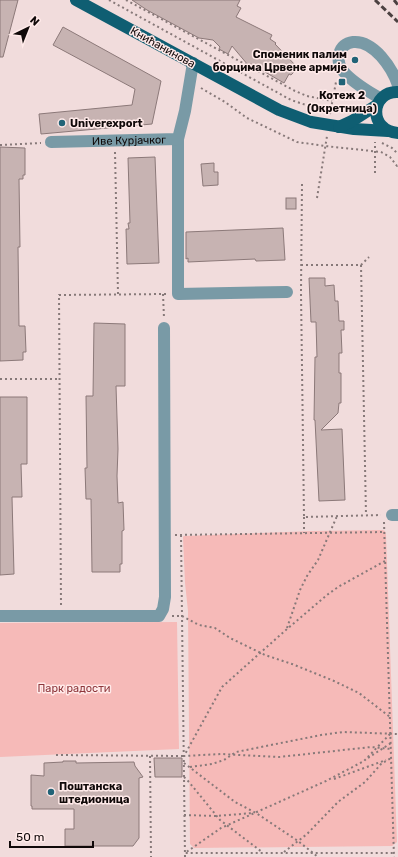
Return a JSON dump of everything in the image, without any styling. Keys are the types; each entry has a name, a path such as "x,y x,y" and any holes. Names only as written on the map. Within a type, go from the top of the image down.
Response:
{"main road":[{"name":"Книћанинова","path":"76,0 279,110 312,122 339,127 394,133"},
{"path":"339,127 352,120 390,93 398,92"},
{"path":"379,102 376,111 379,122 394,133"}],"street":[{"path":"379,102 343,71 338,57 341,50 346,45 352,42 358,43 373,50 383,58 389,66 398,85"},
{"name":"Иве Курјачког","path":"51,142 178,139 185,111 193,63"},
{"path":"178,139 178,294 287,292"},
{"path":"0,616 159,616 163,609 165,597 164,328"}],"path":[{"path":"109,0 291,100 310,106 331,109 336,82"},
{"path":"126,0 295,91 307,96 332,101"},
{"path":"189,82 216,96 247,118 297,142 375,150 386,154 397,166 398,165"},
{"path":"375,131 375,173"},
{"path":"317,198 327,138"},
{"path":"115,140 118,294"},
{"path":"0,145 51,142"},
{"path":"302,184 301,265 304,533"},
{"path":"301,265 361,265 369,257"},
{"path":"361,265 366,515"},
{"path":"163,294 164,328"},
{"path":"62,616 59,295 178,294"},
{"path":"0,379 60,379"},
{"path":"304,517 391,515 384,532 394,857"},
{"path":"287,629 300,590 307,576 318,560 337,516"},
{"path":"165,535 384,532"},
{"path":"181,535 185,857"},
{"path":"184,756 222,687 287,629 338,587 385,561"},
{"path":"159,616 182,616 200,625 215,628 230,638 261,653 334,681 359,693 390,717"},
{"path":"190,767 212,764 224,760 236,752 250,748 344,732 398,734"},
{"path":"364,761 390,734"},
{"path":"185,853 221,828 326,781 364,761 391,743"},
{"path":"56,755 231,755 279,757 372,746 391,749"},
{"path":"150,756 151,857"},
{"path":"326,781 391,758"},
{"path":"283,853 307,834 338,802 365,782 381,764 391,758"},
{"path":"184,763 235,802 256,813 298,841 318,857"},
{"path":"184,778 190,782 216,816 263,853"},
{"path":"184,815 216,816 256,813"},
{"path":"185,853 394,852"}],"green space":[{"path":"313,531 385,531 386,535 397,842 392,846 194,848 190,844 188,611 183,537"},
{"name":"Парк радости","path":"177,622 179,749 0,757 0,623"}],"building":[{"path":"0,0 18,0 3,57 0,57"},
{"path":"132,0 240,0 237,6 241,8 236,17 272,35 270,39 276,43 275,44 298,68 291,75 289,74 284,83 251,64 248,65 232,46 228,54 219,49 220,47 213,40 199,38 147,10"},
{"path":"63,27 161,81 152,124 41,134 39,114 132,105 135,89 53,45"},
{"path":"0,147 25,148 25,175 23,175 23,179 19,179 20,247 18,247 19,326 25,326 26,352 23,352 23,360 0,361"},
{"path":"155,157 159,263 127,264 126,229 129,229 128,223 130,223 128,158"},
{"path":"214,163 214,172 218,172 218,185 203,186 201,164"},
{"path":"286,198 296,198 296,209 286,209"},
{"path":"283,228 285,260 256,261 255,259 188,262 188,258 186,259 186,232"},
{"path":"309,278 325,278 325,286 334,285 335,301 338,301 339,321 344,321 344,330 341,330 342,353 339,353 341,403 339,403 338,413 321,430 342,429 345,500 319,501 314,420 315,357 317,357 316,322 311,322"},
{"path":"94,323 125,324 125,386 116,386 118,503 123,502 124,530 122,531 122,564 120,564 120,572 92,572 91,499 86,499 85,468 87,468 86,396 93,396"},
{"path":"0,397 27,397 27,464 21,464 22,497 12,497 14,574 0,575"},
{"path":"154,758 182,758 182,777 155,777"},
{"path":"76,761 76,763 134,762 135,766 143,777 139,778 139,838 133,846 65,846 65,829 74,829 74,809 32,809 31,775 44,776 44,763"}],"railway":[{"path":"375,0 398,22"},
{"path":"394,0 398,5"}],"place":[{"name":"Споменик палим борцима Црвене армије","path":"355,60"},
{"name":"Котеж 2 (Окретница)","path":"342,82"},
{"name":"Univerexport","path":"62,123"},
{"name":"Поштанска штедионица","path":"51,792"}]}
